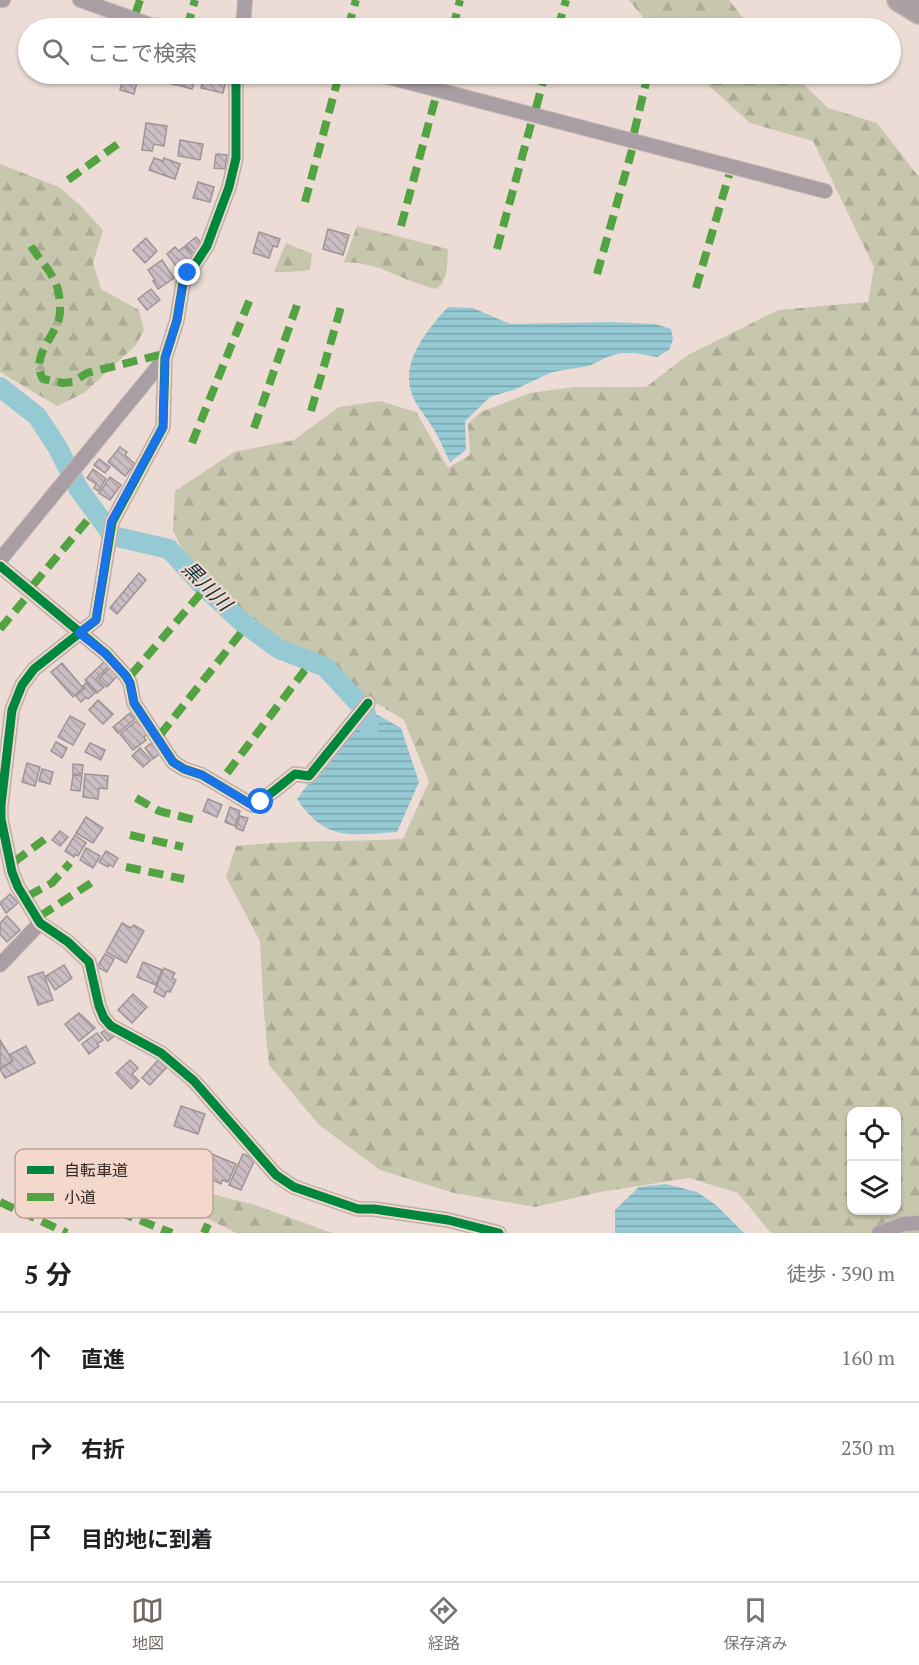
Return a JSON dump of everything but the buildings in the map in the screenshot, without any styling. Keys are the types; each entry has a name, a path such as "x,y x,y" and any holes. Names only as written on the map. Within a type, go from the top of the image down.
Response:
{"main road":[{"path":"898,0 919,13"}],"street":[{"path":"80,0 131,18"},
{"path":"244,18 245,0"},
{"path":"236,84 236,158 230,187 207,246 183,283 177,320 165,358 163,427 111,522 96,620 34,669 22,685 12,710 1,819 15,880 40,923 68,942 89,962 104,1018 111,1026 161,1053 194,1081 276,1175 294,1187 358,1209 374,1209 402,1215 448,1220 499,1233"},
{"path":"415,84 825,191"},
{"path":"0,560 165,358"},
{"path":"0,566 106,654 126,676 130,683 134,703 173,762 184,769 202,775 252,805 261,802 295,774 309,776 368,703"},
{"path":"0,965 40,923"},
{"path":"879,1233 904,1224 919,1223"}],"green space":[{"path":"629,0 729,0 743,18 644,18"},
{"path":"707,84 803,84 828,108 877,123 919,177 919,1233 771,1233 738,1193 689,1178 600,1192 535,1207 454,1193 380,1170 319,1125 269,1065 260,941 226,877 236,846 403,839 429,782 404,720 360,693 332,662 287,648 193,569 173,531 175,491 234,452 294,440 339,407 380,401 416,412 448,468 470,455 468,424 481,412 530,393 575,387 646,387 688,355 778,310 868,302 874,267 813,141 750,123"},
{"path":"0,164 59,187 103,230 93,263 101,289 139,310 144,330 136,345 84,393 57,406 0,372"},
{"path":"357,226 448,249 443,281 436,289 381,269 344,262"},
{"path":"286,243 312,254 310,270 274,272"},
{"path":"213,1194 255,1205 332,1233 236,1233 206,1218 213,1218"}],"water":[{"path":"448,307 473,308 510,324 612,322 655,324 671,329 673,339 669,350 657,357 622,353 589,366 552,372 516,389 490,397 465,421 466,450 450,462 436,433 415,401 410,388 409,375 416,350"},
{"path":"365,708 401,728 419,782 397,832 341,833 318,823 297,799"},
{"path":"666,1184 697,1192 716,1205 744,1233 615,1233 615,1210 639,1187"}],"waterway":[{"name":"黒川川","path":"0,387 37,416 58,448 78,488 113,536 169,549 204,587 242,622 279,649 325,667 365,710 369,727"}],"marked path":[{"path":"136,12 140,0"},
{"path":"190,18 195,0"},
{"path":"351,18 356,0"},
{"path":"456,18 460,0"},
{"path":"561,18 566,0"},
{"path":"305,202 337,84"},
{"path":"536,108 542,84"},
{"path":"634,133 646,84"},
{"path":"401,226 435,100"},
{"path":"497,249 531,124"},
{"path":"68,180 119,143"},
{"path":"597,274 632,150"},
{"path":"696,288 729,175"},
{"path":"31,246 55,281 60,302 58,322 43,350 39,364 43,379 63,383 73,382 87,373 167,353"},
{"path":"192,443 252,294"},
{"path":"254,428 297,305"},
{"path":"311,411 341,307"},
{"path":"33,585 92,515"},
{"path":"131,675 201,593"},
{"path":"0,629 26,598"},
{"path":"160,735 244,629"},
{"path":"227,773 305,670"},
{"path":"136,798 159,811 195,820"},
{"path":"130,835 183,847"},
{"path":"14,862 45,839"},
{"path":"28,896 52,883 70,863"},
{"path":"126,867 184,879"},
{"path":"40,916 91,883"},
{"path":"0,1202 15,1209"},
{"path":"35,1218 67,1233"},
{"path":"134,1218 172,1233"},
{"path":"204,1233 208,1224"}],"cycle path":[{"path":"236,84 236,158 229,187 207,246 183,283 177,320 165,358 163,427 112,522 96,620 34,669 22,685 12,710 1,805 1,819 12,872 18,887 40,923 68,942 89,962 104,1018 111,1026 161,1053 194,1081 276,1175 294,1187 358,1209 374,1209 448,1220 499,1233"},
{"path":"0,566 106,654 126,676 130,683 134,703 173,762 184,769 202,775 252,805 295,774 309,776 368,703"}],"route":[{"path":"188,273 183,283 177,320 165,358 163,427 157,442 111,522 96,620 79,633 106,654 126,676 130,683 134,703 173,762 184,769 202,775 252,805 261,802"}]}
